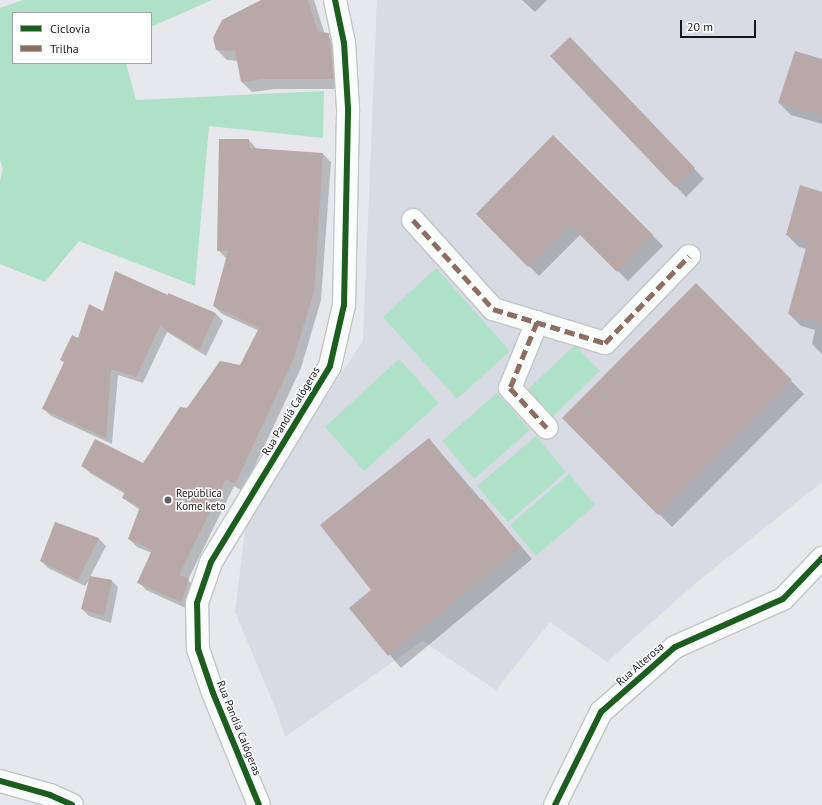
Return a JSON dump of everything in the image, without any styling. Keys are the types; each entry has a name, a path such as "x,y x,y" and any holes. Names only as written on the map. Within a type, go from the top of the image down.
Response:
{"street":[{"name":"Rua Pandiá Calógeras","path":"259,805 213,693 198,649 197,603 211,562 330,366 344,305 348,108 344,43 335,0"},
{"path":"413,220 494,309 605,343 689,256"},
{"path":"536,322 510,388 547,428"},
{"name":"Rua Alterosa","path":"555,805 601,712 674,647 783,599 822,558"},
{"path":"0,781 50,795 72,805"}],"shaded area":[{"path":"377,0 822,0 822,482 697,582 607,662 550,622 496,690 423,641 285,737 277,712 235,612 247,515 363,341"}],"green space":[{"path":"23,0 212,0 152,27 152,12 12,12 12,64 126,64 136,100 324,91 323,138 209,126 195,286 79,241 45,282 0,264 0,181 3,169 0,160 0,8"},
{"path":"436,268 510,351 457,399 383,317"},
{"path":"575,345 600,371 549,420 524,393"},
{"path":"399,359 439,403 364,471 325,427"},
{"path":"497,393 530,430 474,479 442,441"},
{"path":"536,436 566,472 508,522 477,486"},
{"path":"569,474 595,505 536,556 510,525"}],"building":[{"path":"261,0 308,0 318,32 329,33 334,79 264,79 241,82 235,51 216,50 213,38 222,20"},
{"path":"570,37 695,168 675,187 550,56"},
{"path":"795,51 822,59 822,116 778,103"},
{"path":"553,135 653,235 617,272 570,225 528,267 476,214"},
{"path":"219,139 249,139 249,148 323,153 314,292 293,360 235,484 226,479 179,575 189,579 181,602 137,583 152,550 128,539 140,507 122,498 125,492 81,466 95,439 143,463 180,407 187,408 220,361 240,365 259,328 213,306 228,251 217,251"},
{"path":"800,185 822,192 822,323 788,314 808,241 786,235"},
{"path":"115,271 168,295 168,293 216,313 199,350 160,326 136,377 111,369 106,438 42,409 64,362 60,360 72,335 78,338 89,304 103,311"},
{"path":"696,283 792,380 658,515 562,418"},
{"path":"429,438 479,501 482,499 521,547 388,656 349,608 371,590 320,525"},
{"path":"55,522 99,538 78,580 40,561"},
{"path":"90,576 112,580 104,616 81,609"}],"marked path":[{"path":"413,220 493,309 605,343 689,256"},
{"path":"537,322 510,388 547,428"}],"cycle path":[{"path":"259,805 213,693 198,649 197,603 211,562 330,366 344,305 348,108 344,43 335,0"},
{"path":"555,805 601,712 675,647 783,599 822,558"},
{"path":"0,781 50,795 72,805"}],"place":[{"name":"República Kome keto","path":"168,500"}]}
